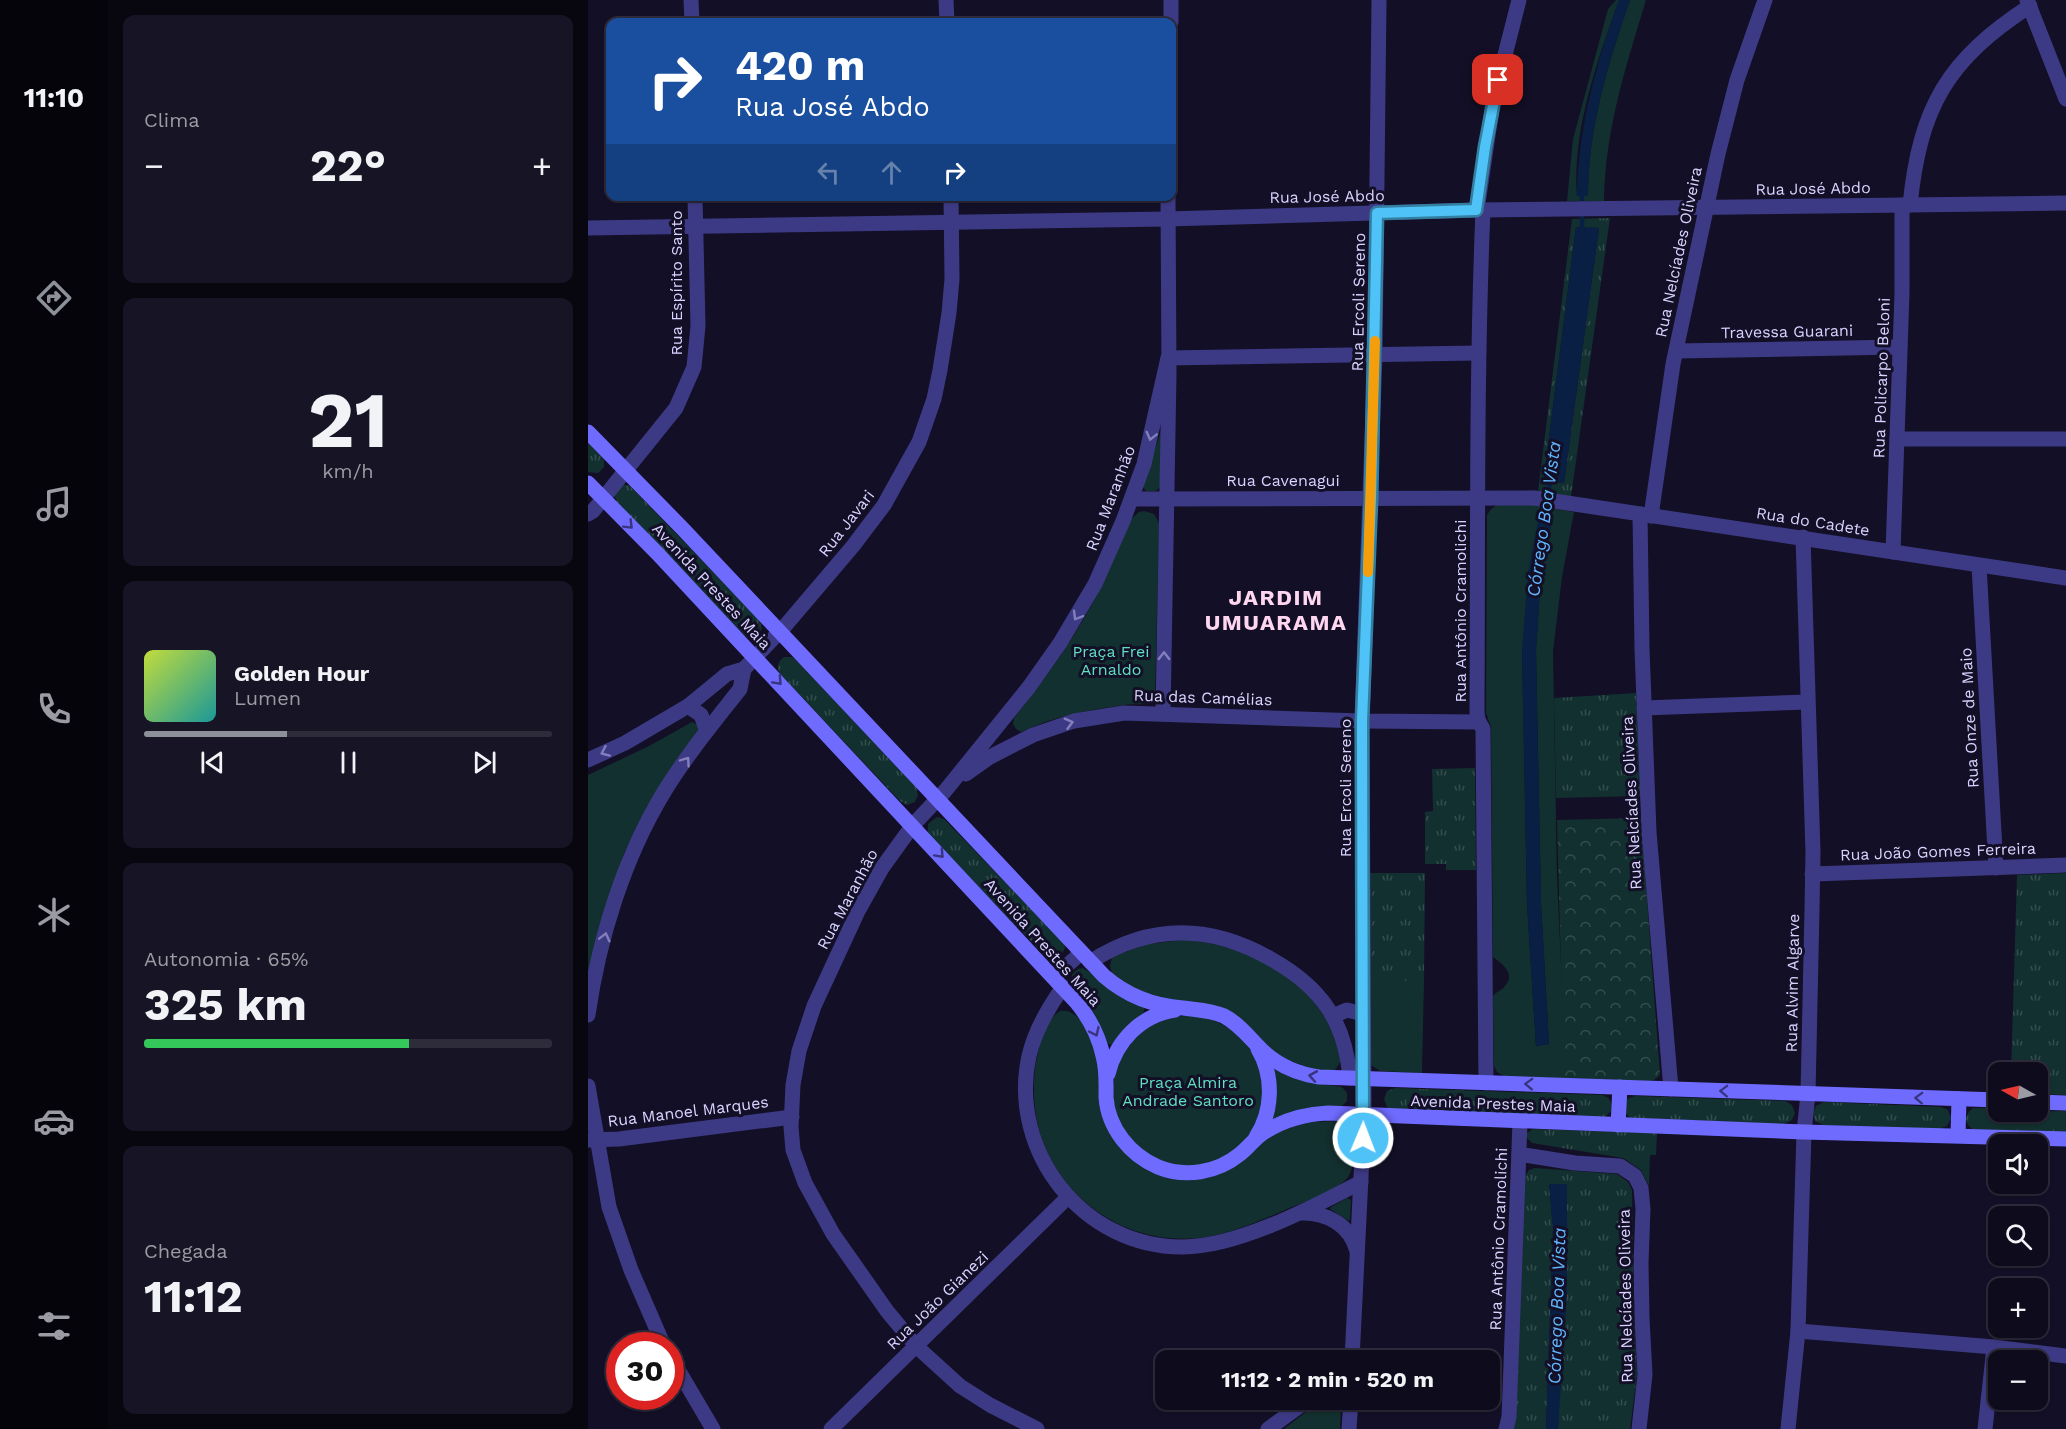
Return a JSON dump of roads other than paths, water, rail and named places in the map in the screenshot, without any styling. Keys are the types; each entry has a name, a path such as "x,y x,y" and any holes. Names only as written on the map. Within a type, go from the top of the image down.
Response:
{"street":[{"path":"691,0 692,18"},
{"path":"946,0 947,18"},
{"path":"1171,0 1171,18"},
{"name":"Rua Ercoli Sereno","path":"1352,1350 1364,1116 1357,1078 1363,1014 1362,721 1375,355 1379,0"},
{"name":"Rua Antônio Cramolichi","path":"1486,1083 1483,729 1477,712 1480,210 1492,102 1519,0"},
{"name":"Rua Nelcíades Oliveira","path":"1671,1089 1649,832 1644,708 1645,515 1676,351 1729,107 1765,0"},
{"path":"2028,3 2066,99"},
{"name":"Rua Policarpo Beloni","path":"1893,552 1906,205 1918,150 1931,111 1962,62 1974,48 2028,3"},
{"name":"Rua Espírito Santo","path":"588,514 603,499 676,408 694,367 698,326 695,201"},
{"name":"Rua Javari","path":"588,760 625,743 688,706 726,674 750,663 869,526 898,484 919,442 934,399 945,341 952,279 951,201"},
{"name":"Rua Maranhão","path":"1163,714 1167,499 1168,201"},
{"name":"Rua José Abdo","path":"588,228 1167,219 1480,210 2066,204"},
{"name":"Travessa Guarani","path":"1676,351 1900,347"},
{"path":"1168,358 1478,353"},
{"name":"Rua Maranhão","path":"1037,1429 970,1393 950,1378 916,1346 887,1311 822,1216 805,1182 793,1150 793,1085 798,1051 814,1006 862,903 882,868 913,825 941,796 1045,666 1078,614 1109,553 1132,499 1153,430 1168,358"},
{"name":"Avenida Prestes Maia","path":"588,432 779,632 941,796 1104,976 1128,994 1166,1006 1211,1012 1224,1017 1235,1023 1277,1062 1302,1074 1319,1077 1988,1100"},
{"path":"1897,439 2066,439"},
{"name":"Avenida Prestes Maia","path":"588,483 750,663 913,825 1084,1012 1099,1040 1106,1070 1109,1112 1120,1137 1139,1157 1157,1167 1177,1172 1204,1171 1230,1161 1276,1126 1304,1116 1328,1113 1520,1122 2066,1139"},
{"name":"Rua Cavenagui","path":"1132,499 1478,497 1548,500"},
{"name":"Rua do Cadete","path":"1548,500 2066,578"},
{"name":"Rua Alvim Algarve","path":"1788,1429 1798,1331 1804,1132 1808,1094 1812,874 1803,537"},
{"name":"Rua Onze de Maio","path":"1979,566 1996,868"},
{"path":"588,1015 591,992 608,924 632,852 664,791 740,689 750,663"},
{"path":"1644,708 1807,702"},
{"path":"688,706 701,716 707,731"},
{"path":"1014,706 1010,720 1011,728 1029,737"},
{"name":"Rua das Camélias","path":"941,796 990,757 1029,737 1054,727 1095,716 1124,712 1362,721 1479,722"},
{"name":"Rua João Gomes Ferreira","path":"1812,874 2066,865"},
{"path":"1357,1078 1333,1016 1322,999 1299,976 1256,950 1221,936 1183,932 1164,933 1126,942 1086,957 1059,982 1042,1019 1029,1056 1026,1094 1031,1131 1037,1148 1055,1181 1068,1197 1095,1220 1128,1237 1164,1246 1183,1247 1220,1242 1293,1215 1361,1182"},
{"path":"1107,1083 1115,1053 1136,1027 1158,1014 1184,1008"},
{"path":"1333,1016 1347,1010 1363,1014"},
{"path":"1252,1142 1264,1120 1270,1094 1266,1066 1254,1042"},
{"path":"588,1086 593,1140 609,1208 631,1270 658,1332"},
{"path":"1618,1125 1620,1087"},
{"path":"1958,1135 1959,1099"},
{"path":"2048,1102 2066,1103"},
{"name":"Rua Manoel Marques","path":"593,1140 792,1117"},
{"name":"Rua Antônio Cramolichi","path":"1506,1429 1509,1417 1520,1122"},
{"name":"Rua Nelcíades Oliveira","path":"1519,1154 1575,1163 1620,1166 1635,1176 1641,1188 1645,1375 1638,1429"},
{"name":"Rua João Gianezi","path":"831,1429 1068,1197"},
{"path":"1293,1215 1320,1214 1338,1222 1353,1238 1358,1254"},
{"path":"1798,1331 1994,1347 2066,1356"},
{"path":"1985,1429 1994,1347"},
{"path":"684,1380 712,1429"},
{"path":"1268,1429 1294,1410"},
{"path":"1349,1429 1350,1410"}],"water":[{"path":"1619,0 1630,0 1607,72 1595,121 1588,196 1577,196 1581,146 1590,96"},
{"path":"1576,227 1599,228 1564,483 1545,480 1545,468"},
{"path":"1540,511 1553,514 1541,574 1536,650 1541,904 1549,1044 1536,1046 1527,904 1522,650 1528,573"},
{"path":"1549,1184 1567,1184 1567,1294 1558,1429 1546,1429 1553,1229"}],"waterway":[{"name":"Córrego Boa Vista","path":"1582,192 1582,232"},
{"name":"Córrego Boa Vista","path":"1545,517 1551,475"}],"district":[{"name":"JARDIM UMUARAMA","path":"1276,610"}],"park label":[{"name":"Praça Frei Arnaldo","path":"1111,660"},
{"name":"Praça Almira Andrade Santoro","path":"1188,1091"}]}
